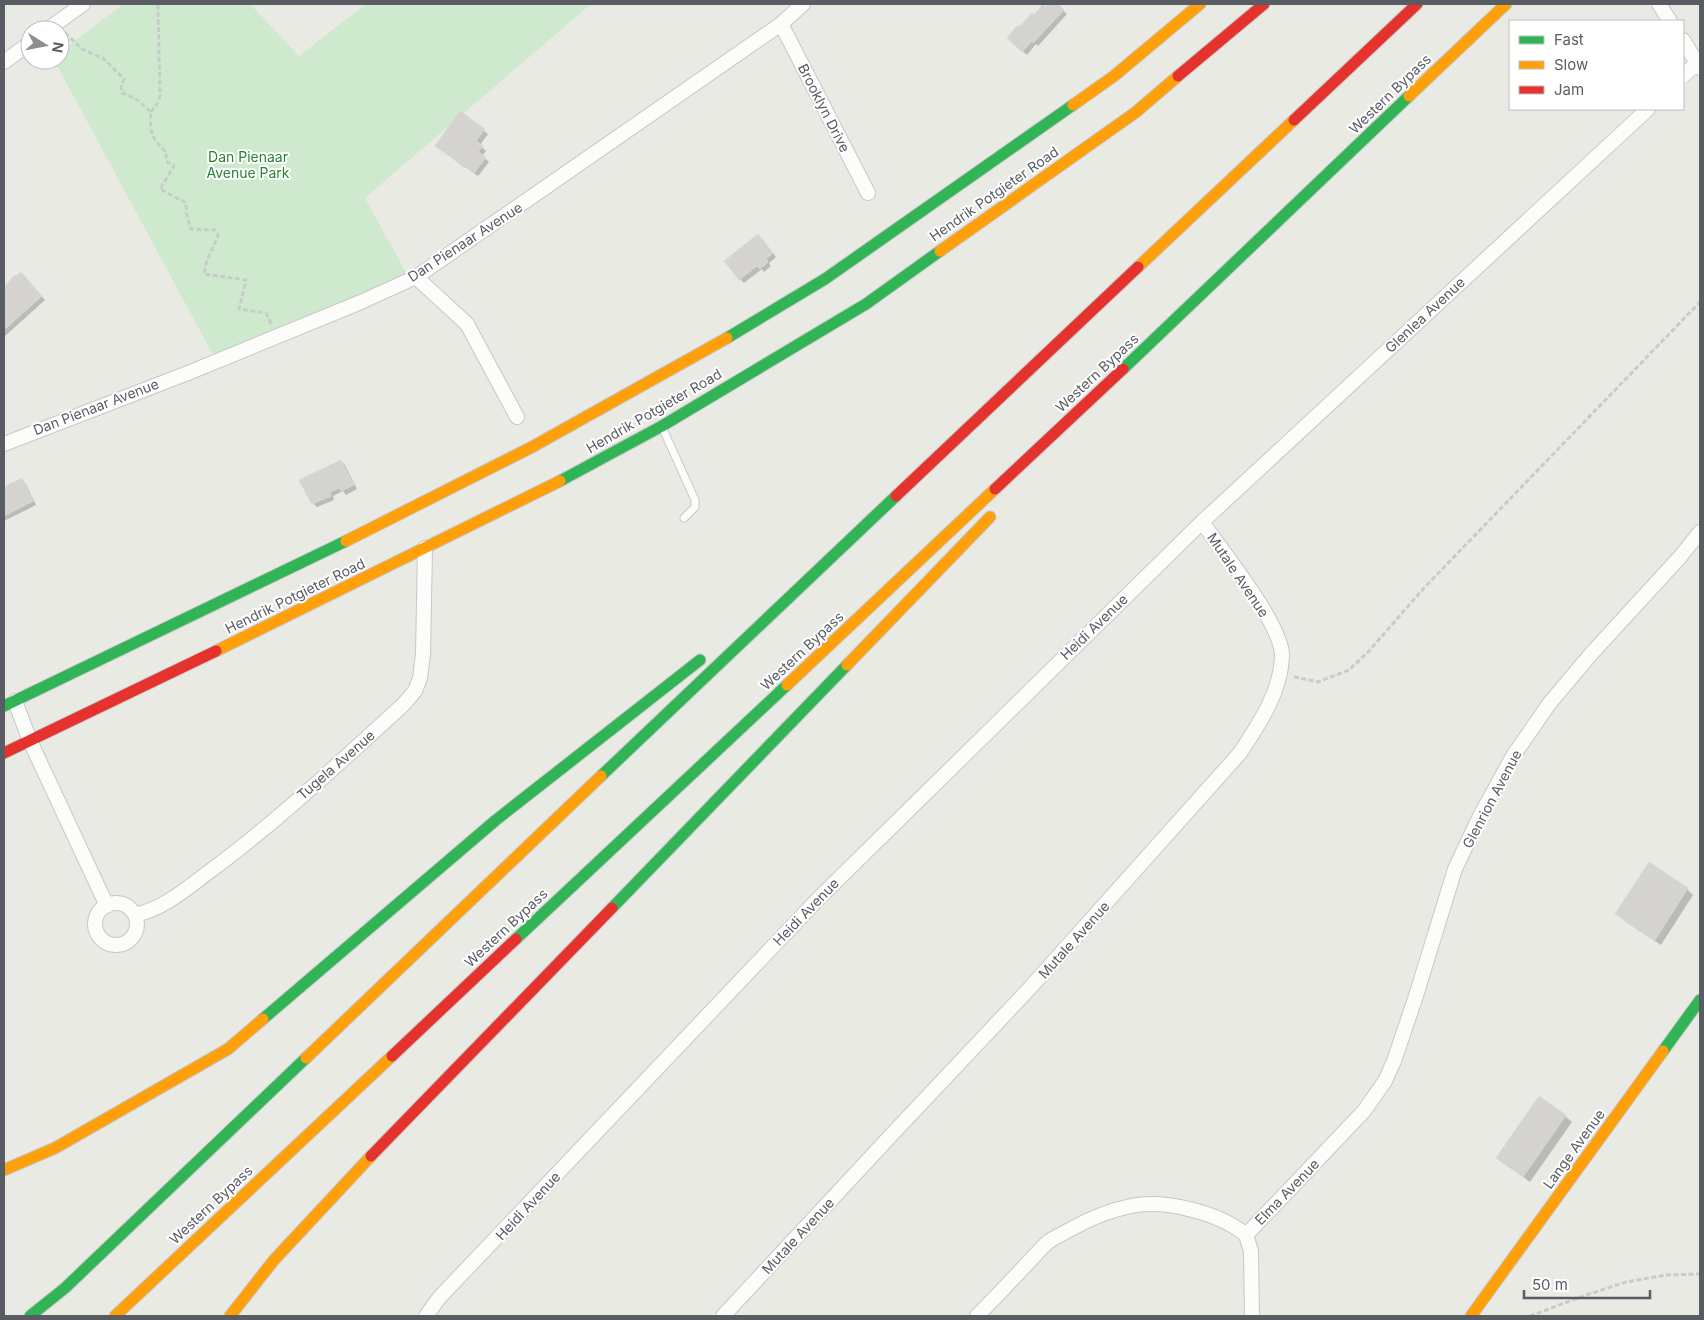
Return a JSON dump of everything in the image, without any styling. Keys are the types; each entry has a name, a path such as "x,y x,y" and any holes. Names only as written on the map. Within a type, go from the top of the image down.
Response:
{"main road":[{"name":"Hendrik Potgieter Road","path":"9,704 334,547 532,447 717,344 825,279 1114,76 1200,4"},
{"name":"Hendrik Potgieter Road","path":"4,753 425,548 576,472 662,426 866,304 1136,112 1264,4"},
{"path":"30,1316 72,1281 820,567 1417,4"},
{"name":"Western Bypass","path":"115,1316 1186,310 1506,4"},
{"path":"1058,446 1186,310"},
{"path":"230,1316 247,1291 356,1172 996,510"},
{"path":"735,633 820,567"},
{"path":"4,1170 55,1148 228,1049 496,820 712,651"},
{"name":"Lange Avenue","path":"1471,1316 1700,1000"}],"street":[{"path":"61,20 83,4"},
{"name":"Dan Pienaar Avenue","path":"4,444 278,336 416,277 781,24 803,4"},
{"path":"1659,4 1669,20"},
{"name":"Brooklyn Drive","path":"781,24 868,192"},
{"path":"1684,42 1699,65 1684,75"},
{"path":"4,62 20,50"},
{"name":"Glenlea Avenue","path":"1202,522 1647,110"},
{"path":"416,277 467,324 517,417"},
{"name":"Mutale Avenue","path":"723,1316 1030,989 1240,753 1260,722 1277,685 1279,674 1282,655 1276,633 1262,608 1202,522"},
{"name":"Heidi Avenue","path":"426,1316 439,1298 819,898 1202,522"},
{"name":"Glenrion Avenue","path":"1364,1112 1385,1081 1394,1061 1456,869 1480,816 1513,756 1549,704 1700,532"},
{"name":"Tugela Avenue","path":"135,915 159,908 239,850 404,705 420,678 423,654 425,548"},
{"path":"9,704 30,741 107,906"},
{"path":"115,903 123,904 130,908 135,915 136,932 125,943 110,944 102,940 98,934 95,926 96,918 100,911 107,906 115,903"},
{"name":"Elma Avenue","path":"1252,1316 1251,1251 1246,1235 1364,1112"},
{"path":"977,1316 1049,1241 1079,1225 1112,1211 1150,1204 1176,1207 1202,1212 1225,1221 1246,1235"}],"lane":[{"path":"662,426 695,500 695,507 684,518"}],"path":[{"path":"159,4 160,96 158,104 152,112 150,132 166,152 166,161 174,166 160,188 186,204 187,218 191,228 215,230 218,236 207,260 204,274 246,280 239,309 266,313 278,336"},
{"path":"70,40 82,49 104,59 124,79 121,86 122,93 139,101 152,112"},
{"path":"1279,674 1318,682 1349,670 1369,651 1424,588 1700,302"},
{"path":"1530,1316 1626,1282 1666,1275 1700,1274"}],"green space":[{"name":"Dan Pienaar Avenue Park","path":"123,4 250,4 299,56 366,4 591,4 365,198 413,285 217,362 59,70 70,70 70,44"}],"building":[{"path":"1043,4 1046,7 1048,4 1058,4 1064,10 1022,52 1007,38 1017,26 1019,27 1032,13 1034,15"},
{"path":"460,111 485,129 476,141 483,146 478,152 486,157 474,173 435,146"},
{"path":"758,234 773,253 766,259 768,262 760,269 757,266 739,280 724,261"},
{"path":"21,272 42,296 4,330 4,287 15,275"},
{"path":"341,460 354,485 341,491 339,488 330,492 331,496 312,504 299,480"},
{"path":"22,478 33,501 4,516 4,487"},
{"path":"1649,862 1688,888 1655,940 1615,914"},
{"path":"1539,1096 1566,1115 1523,1177 1496,1158"}],"traffic: fast":[{"path":"1123,369 1409,96"},
{"path":"727,338 825,279 1073,105"},
{"path":"560,481 662,426 866,304 940,251"},
{"path":"601,776 896,496"},
{"path":"4,706 346,541"},
{"path":"263,1019 496,820 700,660"},
{"path":"612,908 847,665"},
{"path":"516,939 787,685"},
{"path":"1663,1051 1700,1000"},
{"path":"30,1316 65,1288 306,1058"}],"traffic: slow":[{"path":"1073,105 1114,76 1200,4"},
{"path":"1409,96 1506,4"},
{"path":"940,251 1136,112 1178,76"},
{"path":"1138,267 1294,120"},
{"path":"346,541 532,447 727,338"},
{"path":"216,651 560,481"},
{"path":"787,685 995,489"},
{"path":"847,665 990,517"},
{"path":"306,1058 601,776"},
{"path":"4,1170 55,1148 228,1049 263,1019"},
{"path":"1471,1316 1663,1051"},
{"path":"115,1316 392,1056"},
{"path":"230,1316 274,1260 371,1156"}],"traffic: jam":[{"path":"1178,76 1264,4"},
{"path":"1294,120 1417,4"},
{"path":"896,496 1138,267"},
{"path":"995,489 1123,369"},
{"path":"4,753 216,651"},
{"path":"371,1156 612,908"},
{"path":"392,1056 516,939"}]}
